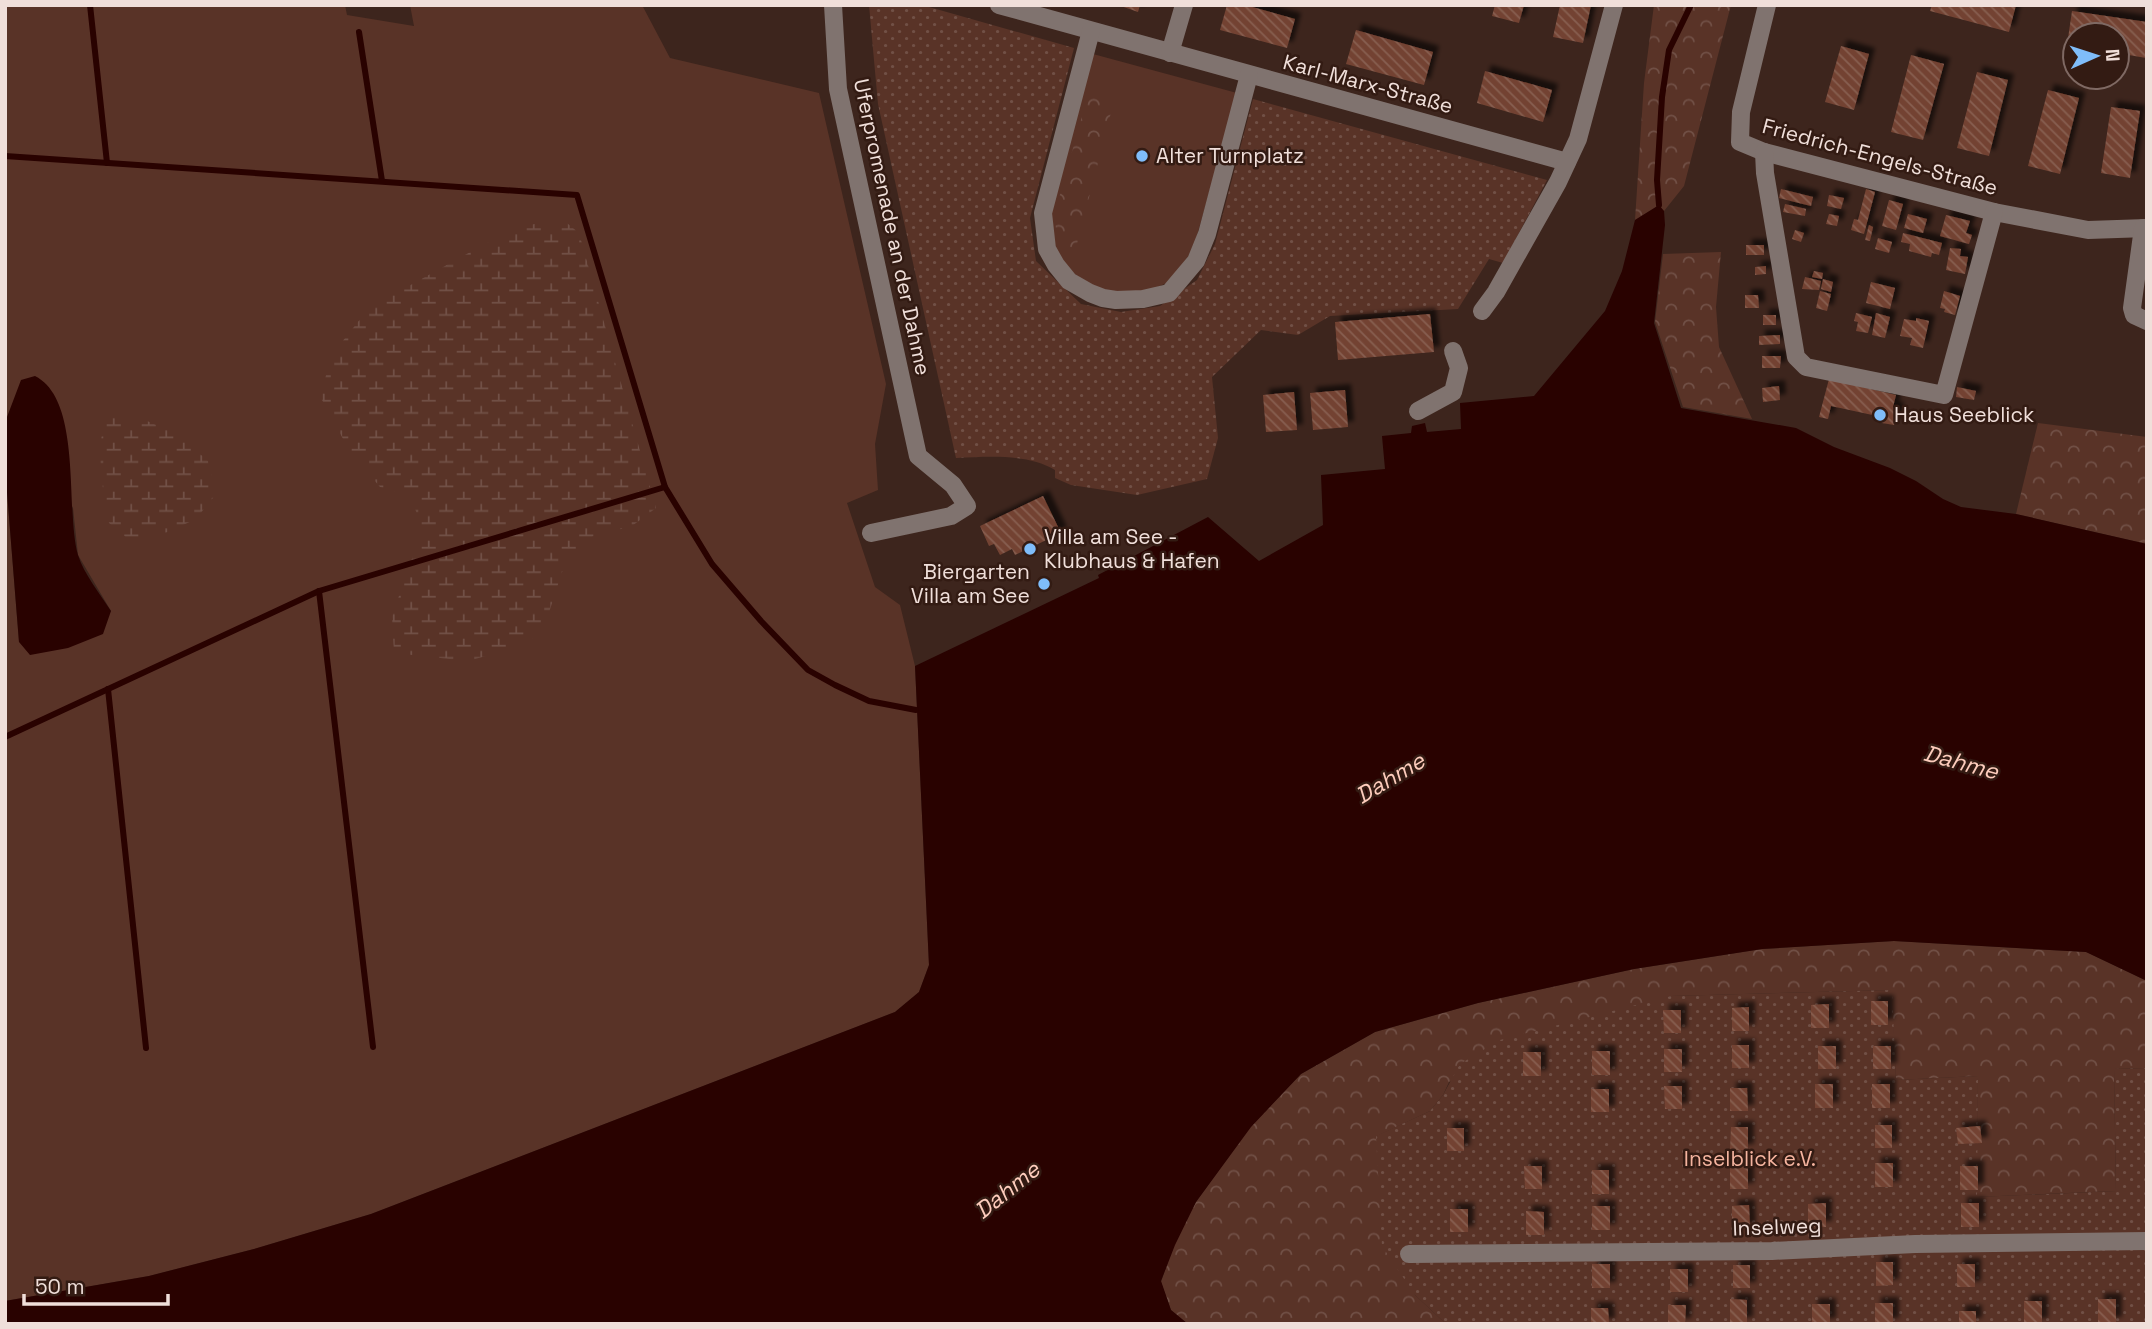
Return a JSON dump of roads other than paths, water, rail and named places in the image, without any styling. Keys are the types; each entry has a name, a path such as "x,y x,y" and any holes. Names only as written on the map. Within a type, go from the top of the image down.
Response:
{"street":[{"name":"Uferpromenade an der Dahme","path":"833,5 838,89 918,456 953,485 967,506 951,516 871,533"},
{"name":"Karl-Marx-Straße","path":"999,5 1567,162"},
{"path":"1170,52 1184,5"},
{"path":"1482,311 1496,292 1558,182 1577,139 1614,5"},
{"name":"Friedrich-Engels-Straße","path":"1767,5 1739,119 1740,142 1764,152 1994,212 2088,230 2145,228"},
{"path":"1090,31 1043,213 1047,249 1056,265 1069,281 1102,298 1143,299 1169,293 1196,261 1207,234 1249,75"},
{"path":"1764,152 1765,173 1796,357 1806,367 1944,395 1994,212"},
{"path":"2145,228 2133,308 2134,315 2147,321"},
{"path":"1418,411 1453,392 1460,368 1453,351"},
{"name":"Inselweg","path":"1409,1254 1772,1251 1915,1244 2147,1241"}],"water":[{"name":"Dahme","path":"1659,205 1664,211 1665,225 1654,323 1681,408 1796,428 1834,447 1890,468 1961,507 2016,514 2147,544 2147,981 2086,952 1894,941 1762,949 1634,969 1478,1003 1375,1032 1301,1074 1251,1127 1196,1202 1161,1281 1171,1310 1188,1324 5,1324 5,1301 149,1276 254,1249 371,1214 895,1012 919,992 929,965 915,666 1099,578 1098,575 1208,517 1259,561 1323,525 1321,475 1385,469 1382,436 1411,433 1412,426 1425,423 1427,432 1461,429 1460,403 1534,396 1605,311 1622,271 1635,220"},
{"path":"35,376 50,389 60,408 66,432 74,536 78,555 88,577 111,611 103,634 68,648 30,655 19,642 5,437 7,417 21,380"}],"waterway":[{"path":"90,5 107,163"},
{"path":"1659,205 1657,180 1662,97 1669,50 1691,5"},
{"path":"359,32 382,181"},
{"path":"5,156 577,195 665,487 712,564 808,670 869,701 916,710"},
{"path":"5,737 319,591 665,487"},
{"path":"319,591 373,1047"},
{"path":"108,689 146,1048"}],"place":[{"name":"Alter Turnplatz","path":"1142,156"},
{"name":"Haus Seeblick","path":"1880,415"},
{"name":"Villa am See - Klubhaus & Hafen","path":"1030,549"},
{"name":"Biergarten Villa am See","path":"1044,584"}],"park label":[{"name":"Inselblick e.V.","path":"1750,1159"}]}
